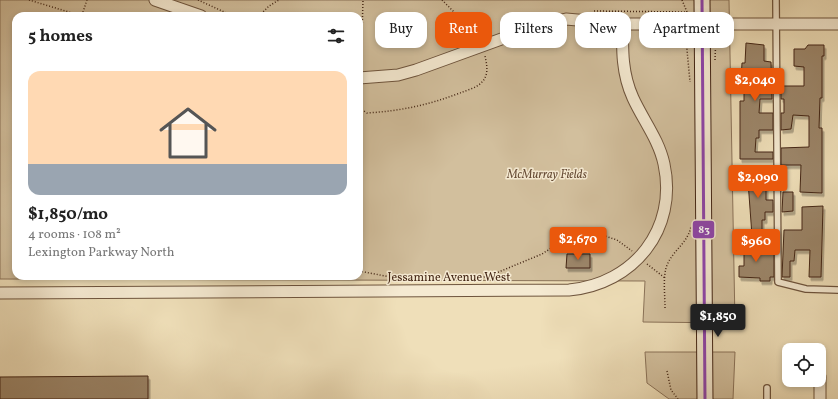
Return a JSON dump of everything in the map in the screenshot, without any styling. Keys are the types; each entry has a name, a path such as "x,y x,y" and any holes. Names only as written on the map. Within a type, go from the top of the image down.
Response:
{"main road":[{"path":"697,12 702,0"},
{"path":"694,48 705,399"}],"street":[{"path":"155,0 190,12"},
{"path":"492,42 543,24 566,19 575,20"},
{"path":"734,22 838,24"},
{"path":"363,78 398,75 477,48"},
{"name":"Jessamine Avenue West","path":"0,293 569,290 596,286 614,278 640,257 650,244 663,215 666,201 666,177 658,146 633,98 626,81 623,62 623,48"},
{"path":"820,387 820,399"}],"lane":[{"path":"776,0 778,282 806,289 838,290"},
{"path":"767,388 767,399"}],"path":[{"path":"29,0 69,12"},
{"path":"83,12 87,0"},
{"path":"198,0 224,12"},
{"path":"263,12 279,0"},
{"path":"363,0 363,12"},
{"path":"442,0 454,12"},
{"path":"682,0 688,12"},
{"path":"363,110 367,113 403,110 441,100 473,88 482,83 488,70 482,48"},
{"path":"687,48 690,86"},
{"path":"665,308 666,267 688,237 691,219"},
{"path":"464,280 489,276 542,254 568,238 584,234 602,235 617,240 640,257 655,272 665,278"},
{"path":"363,272 407,280"},
{"path":"667,371 671,390 678,399"}],"green space":[{"name":"McMurray Fields","path":"0,0 729,0 729,12 639,12 639,48 730,48 735,323 643,322 645,281 322,280 363,280 363,12 12,12 12,279 0,279"},
{"path":"645,352 735,352 733,399 669,399 647,383"}],"building":[{"path":"746,43 764,45 764,61 771,62 772,99 760,99 759,113 773,113 773,130 759,130 759,138 756,138 755,152 773,152 773,159 740,159 740,101 744,101 744,87 741,87 741,80 742,63 745,63"},
{"path":"808,45 824,45 824,56 822,56 822,98 820,98 819,128 822,128 822,193 800,192 801,165 781,165 781,148 809,147 809,116 793,115 791,129 781,130 781,113 784,113 784,99 781,99 781,86 804,86 804,67 794,66 794,49 805,49"},
{"path":"740,172 772,173 772,182 766,182 766,200 773,200 773,212 765,212 765,220 762,220 762,236 752,236 748,181 740,181"},
{"path":"783,192 793,192 793,211 782,212"},
{"path":"823,206 821,277 809,277 810,250 795,250 794,261 790,261 790,277 782,277 784,230 802,230 802,207"},
{"path":"739,242 756,242 756,253 774,253 774,277 770,277 770,281 760,281 760,278 739,277 739,266 744,266 744,251 738,251"},
{"path":"567,254 590,254 590,268 566,268"},
{"path":"148,376 148,399 0,399 0,377"}],"transit line":[{"name":"83","path":"702,0 705,399"}]}
